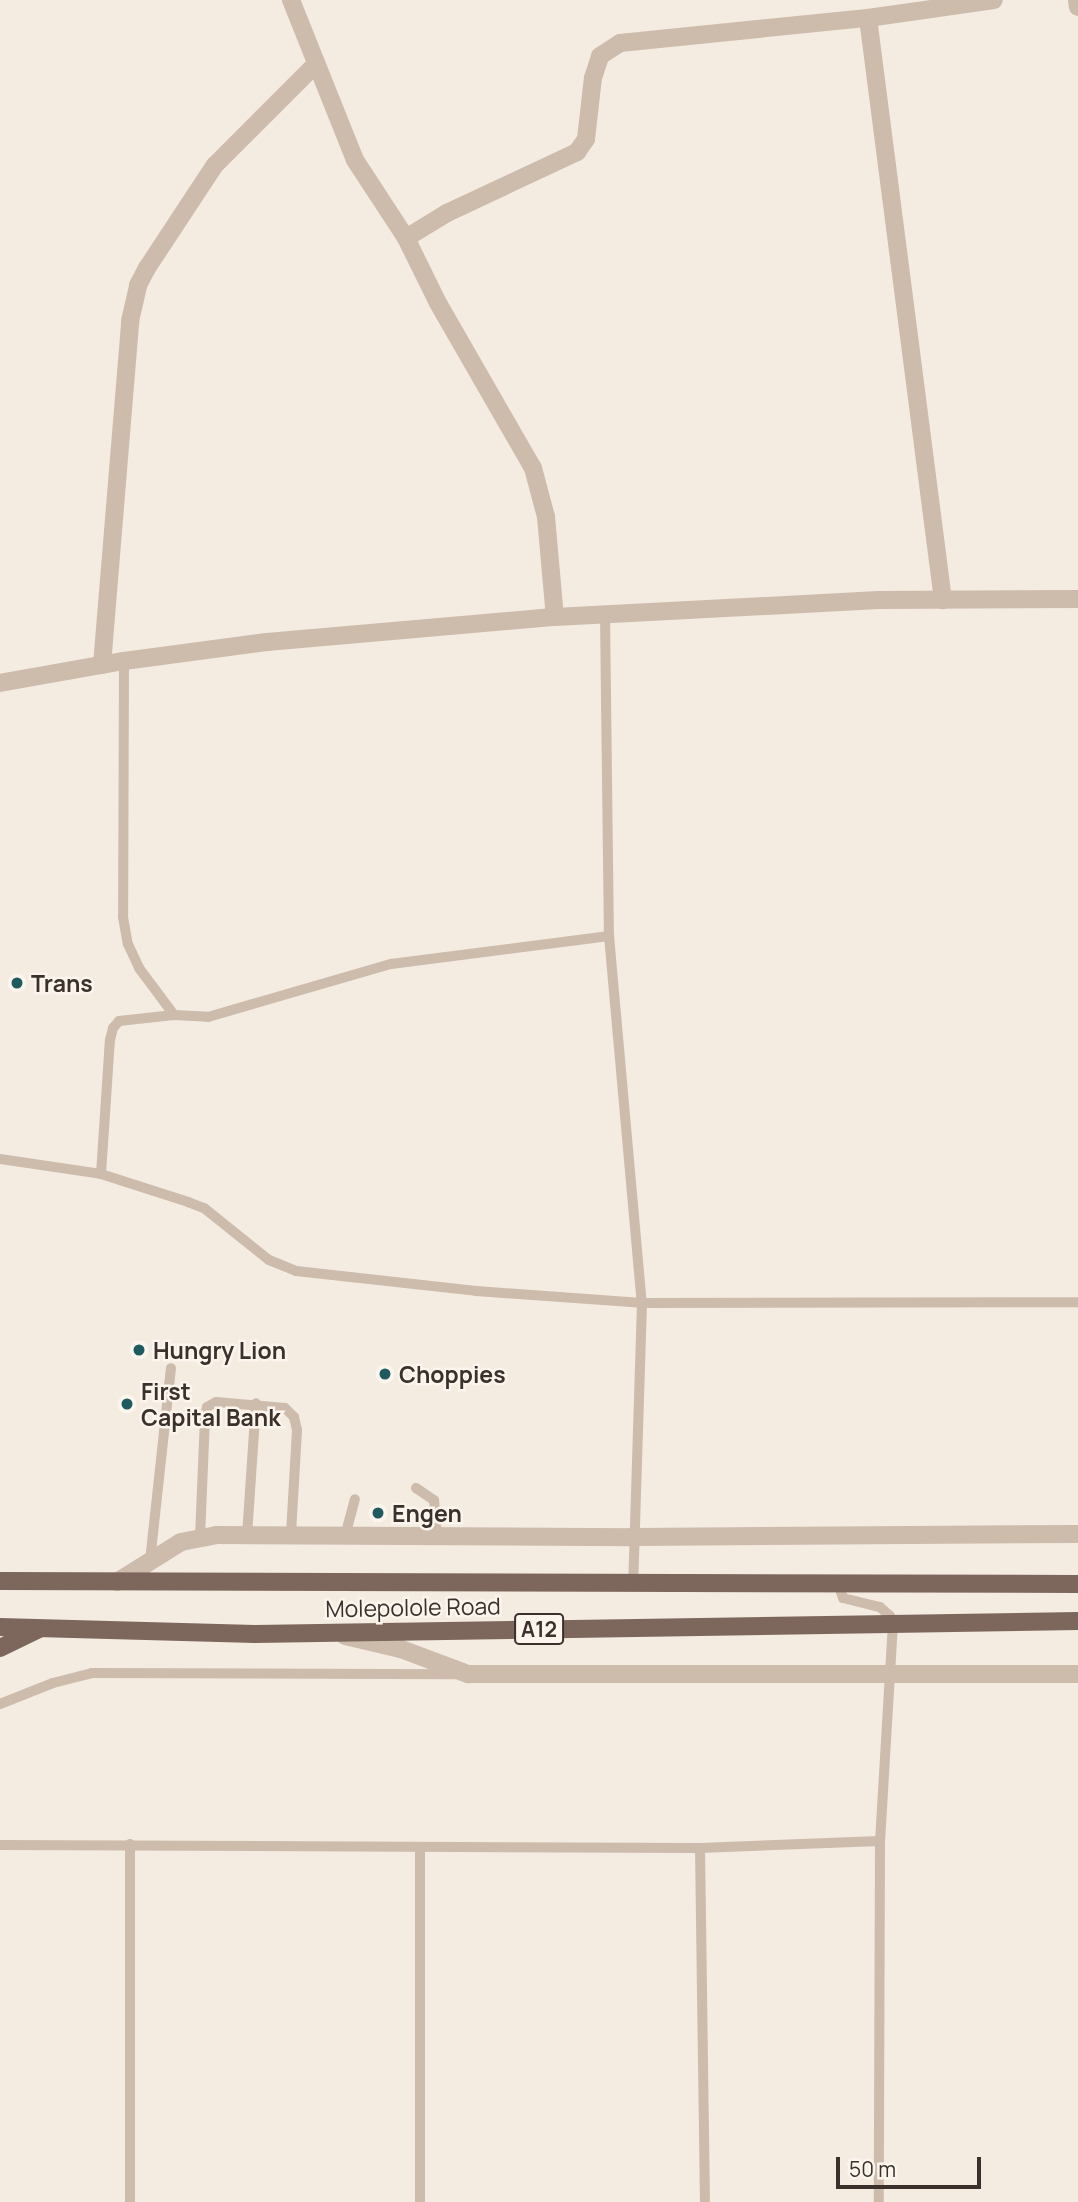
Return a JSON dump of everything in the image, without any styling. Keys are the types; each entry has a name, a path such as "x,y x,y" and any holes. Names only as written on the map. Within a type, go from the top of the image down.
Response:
{"main road":[{"name":"Molepolole Road","path":"0,1581 1078,1584"},
{"name":"Molepolole Road","path":"0,1627 255,1634 1078,1621"},
{"path":"0,1648 42,1627"}],"street":[{"path":"291,0 355,160 406,238 438,303 533,468 546,517 555,617"},
{"path":"406,238 447,213 577,152 586,139 593,78 600,55 620,43 868,18 994,0"},
{"path":"1077,0 1078,7"},
{"path":"868,18 943,600"},
{"path":"102,665 130,321 138,285 146,268 215,165 316,64"},
{"path":"0,683 124,661 267,642 555,617 943,600 1078,599"},
{"path":"117,1582 181,1542 200,1537 1078,1534"},
{"path":"331,1633 401,1649 468,1674 1078,1674"}],"lane":[{"path":"605,614 609,936 642,1303 633,1584"},
{"path":"124,661 123,917 128,944 139,968 174,1015"},
{"path":"101,1174 113,1028 119,1021 174,1015 208,1017 391,964 609,936"},
{"path":"0,1159 39,1162 101,1174 204,1208 269,1260 296,1271 476,1291 642,1303 1078,1302"},
{"path":"150,1561 171,1368"},
{"path":"200,1537 207,1407 216,1402 257,1403 285,1408 294,1417 297,1430 291,1535"},
{"path":"247,1535 257,1403"},
{"path":"416,1488 434,1500 437,1536"},
{"path":"345,1536 355,1499"},
{"path":"838,1584 844,1598 880,1607 893,1623 880,1841 879,2202"},
{"path":"0,1704 53,1683 92,1673 468,1674"},
{"path":"0,1845 700,1848 880,1841"},
{"path":"130,1844 130,2202"},
{"path":"420,1848 420,2202"},
{"path":"700,1848 705,2202"}],"place":[{"name":"Trans","path":"17,983"},
{"name":"Hungry Lion","path":"139,1350"},
{"name":"Choppies","path":"385,1374"},
{"name":"First Capital Bank","path":"127,1404"},
{"name":"Engen","path":"378,1513"}]}
